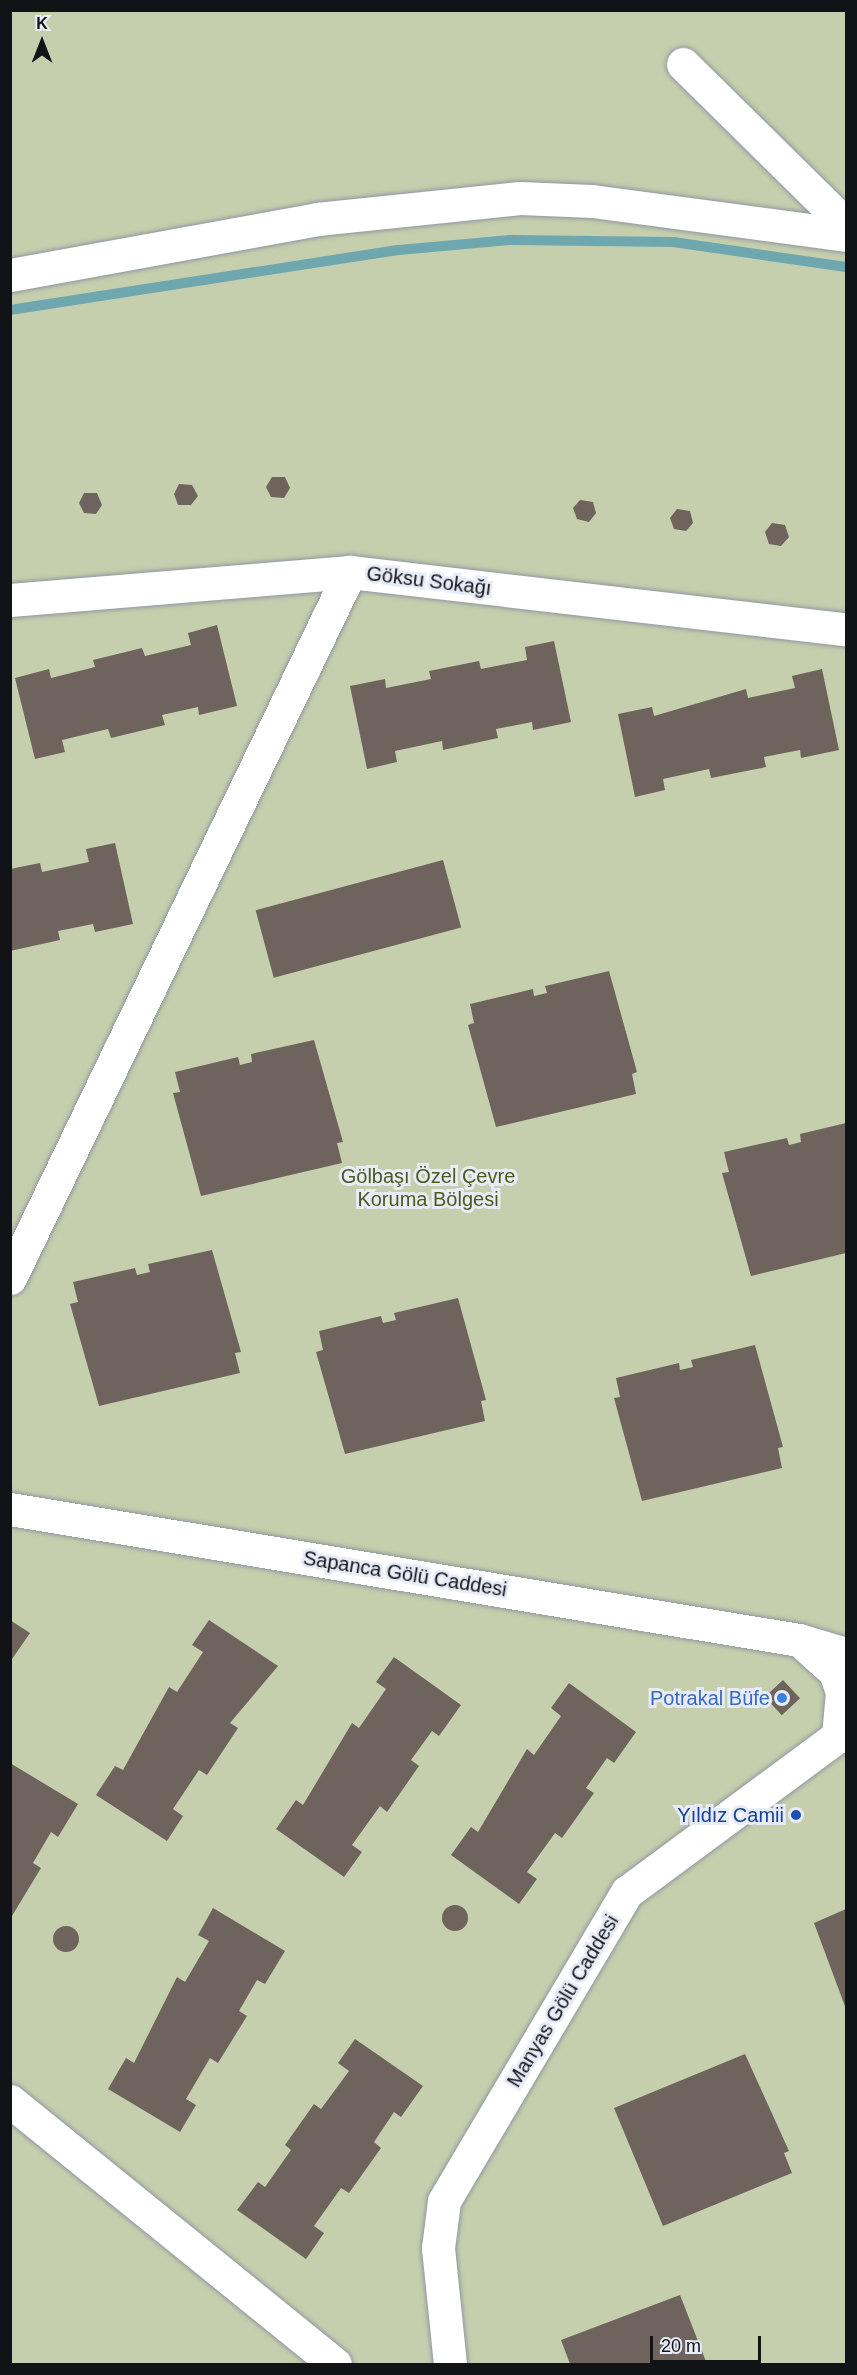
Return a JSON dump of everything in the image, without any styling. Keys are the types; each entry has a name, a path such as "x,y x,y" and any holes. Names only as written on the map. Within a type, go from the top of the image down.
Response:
{"street":[{"path":"683,64 846,225"},
{"path":"10,275 317,219 520,198 592,201 846,235"},
{"path":"10,1278 350,572"},
{"name":"Göksu Sokağı","path":"10,600 350,572 846,629"},
{"name":"Sapanca Gölü Caddesi","path":"10,1509 799,1640 846,1654"},
{"path":"799,1640 835,1672 842,1692 842,1736"},
{"name":"Manyas Gölü Caddesi","path":"450,2364 438,2248 444,2201 627,1892 842,1736"},
{"path":"10,2101 335,2364"}],"green space":[{"name":"Gölbaşı Özel Çevre Koruma Bölgesi","path":"11,11 846,11 846,2364 11,2364"}],"building":[{"path":"272,477 285,477 290,488 284,498 271,497 266,487"},
{"path":"179,484 192,485 198,496 191,505 178,505 174,494"},
{"path":"84,493 97,493 102,505 96,514 84,513 79,503"},
{"path":"580,500 593,502 596,513 589,522 577,519 573,508"},
{"path":"677,509 690,511 693,523 686,531 674,529 670,518"},
{"path":"772,523 785,525 789,537 781,546 769,544 765,532"},
{"path":"217,625 237,706 199,715 198,707 162,715 165,725 111,738 108,729 62,740 65,752 35,759 15,678 49,669 51,678 95,667 93,660 142,648 145,656 191,645 188,633"},
{"path":"554,641 571,722 533,730 532,722 496,729 498,738 443,750 442,741 395,751 397,762 367,769 350,686 385,679 386,688 431,679 429,671 479,661 481,669 527,660 525,647"},
{"path":"822,669 839,750 801,758 800,750 764,757 766,767 711,778 709,769 663,779 665,790 635,797 618,714 652,707 654,716 746,689 748,698 795,688 792,676"},
{"path":"115,843 133,924 95,932 93,924 58,931 60,940 10,951 10,869 40,863 42,872 89,862 86,849"},
{"path":"443,860 461,928 274,978 256,910"},
{"path":"609,971 637,1072 632,1074 636,1094 496,1127 468,1025 474,1023 470,1004 533,989 534,996 547,993 545,986"},
{"path":"314,1040 343,1142 337,1143 342,1163 201,1196 173,1093 180,1092 175,1072 238,1057 240,1065 252,1062 251,1054"},
{"path":"846,1123 846,1253 751,1276 722,1173 729,1172 724,1152 787,1138 789,1145 801,1142 800,1134"},
{"path":"212,1250 241,1352 235,1353 240,1373 99,1406 70,1304 78,1302 73,1282 135,1268 137,1275 150,1272 148,1264"},
{"path":"458,1298 486,1400 481,1401 485,1421 345,1454 316,1352 323,1350 319,1331 381,1316 383,1323 396,1320 394,1313"},
{"path":"755,1345 783,1447 778,1448 782,1468 642,1501 614,1398 620,1397 616,1378 679,1363 680,1370 693,1367 691,1360"},
{"path":"10,1620 30,1633 10,1662"},
{"path":"209,1620 278,1666 230,1723 238,1728 207,1775 199,1770 173,1809 183,1816 167,1841 96,1795 115,1766 123,1770 169,1687 177,1692 203,1652 192,1645"},
{"path":"394,1657 461,1705 439,1736 432,1731 411,1760 419,1766 387,1812 380,1806 352,1845 362,1852 344,1877 276,1829 296,1800 303,1805 352,1723 359,1728 386,1689 376,1682"},
{"name":"Potrakal Büfe","path":"783,1680 800,1698 782,1715 765,1697"},
{"path":"569,1683 636,1732 614,1763 607,1758 586,1788 594,1793 562,1838 555,1833 527,1872 537,1879 519,1904 451,1855 471,1827 478,1832 527,1749 534,1755 561,1716 551,1708"},
{"path":"10,1763 78,1804 58,1837 51,1832 33,1863 41,1868 12,1916"},
{"path":"455,1905 464,1909 468,1918 464,1927 455,1931 446,1927 442,1918 446,1909"},
{"path":"213,1908 285,1951 265,1984 257,1980 239,2011 247,2016 218,2063 210,2058 186,2099 196,2105 180,2132 108,2089 126,2058 134,2063 177,1977 185,1982 209,1941 198,1935"},
{"path":"846,1909 846,2009 814,1923"},
{"path":"66,1926 75,1930 79,1939 75,1948 66,1952 57,1948 53,1939 57,1930"},
{"path":"355,2039 423,2086 401,2117 394,2112 374,2142 381,2148 349,2193 341,2188 314,2226 324,2233 306,2259 237,2210 258,2182 265,2187 291,2150 285,2145 314,2104 321,2109 349,2071 338,2063"},
{"path":"745,2054 789,2151 784,2153 792,2173 663,2226 614,2108"},
{"path":"680,2295 707,2364 570,2364 561,2340"}],"waterway":[{"path":"10,310 399,250 511,240 673,242 846,267"}],"place":[{"name":"Potrakal Büfe","path":"782,1698"},
{"name":"Yıldız Camii","path":"796,1815"}]}
